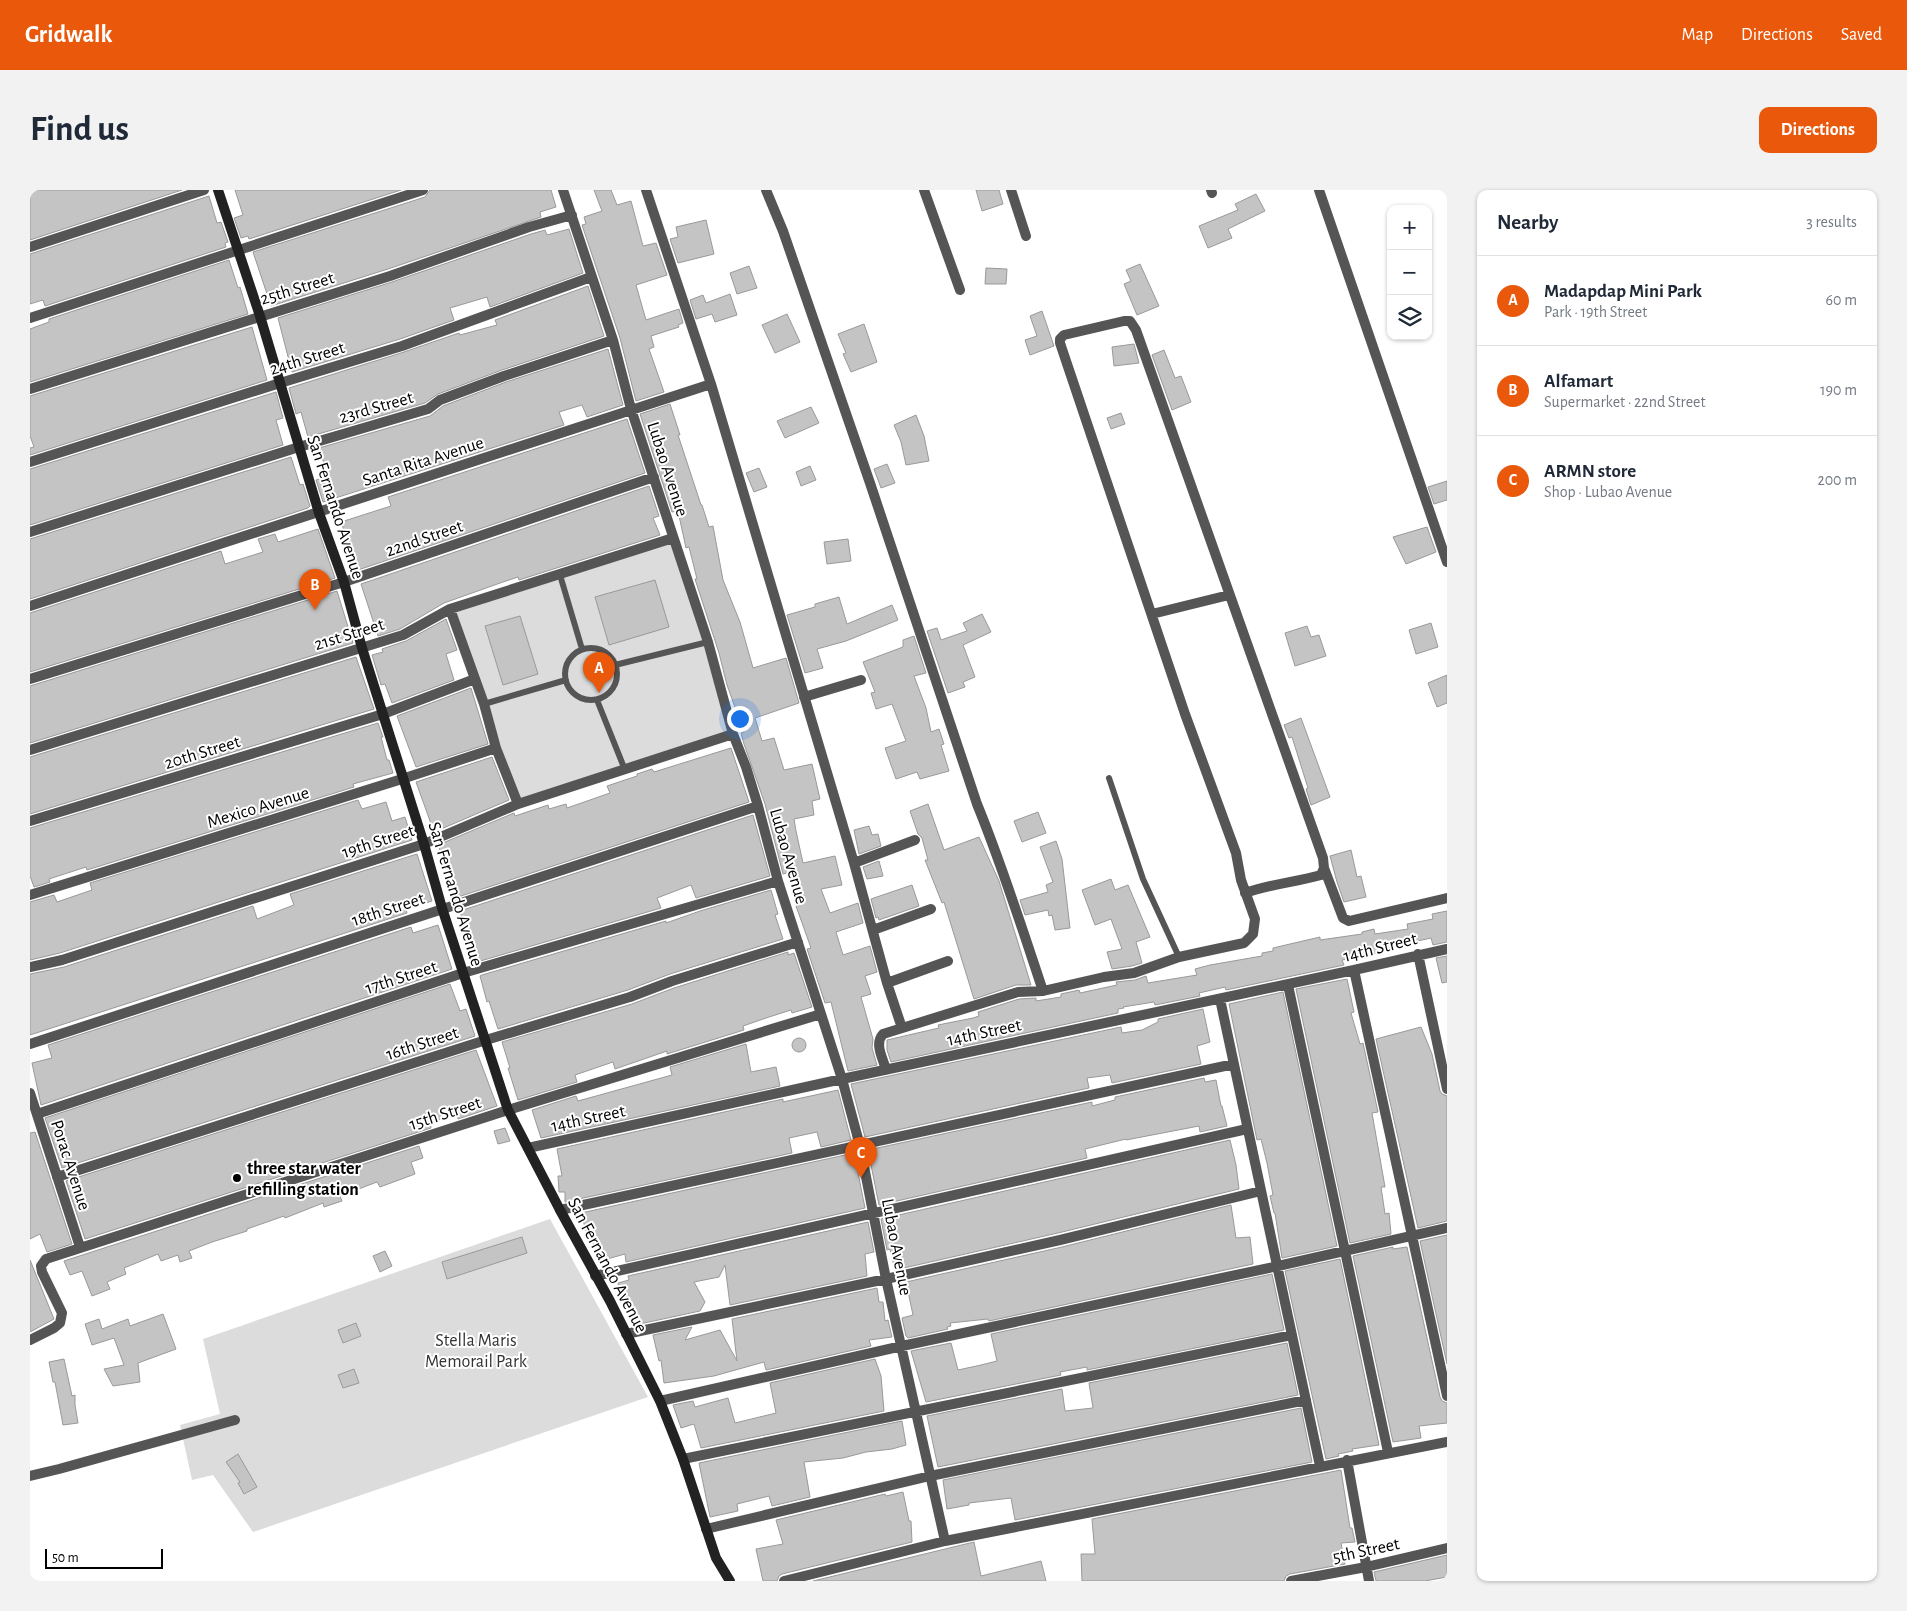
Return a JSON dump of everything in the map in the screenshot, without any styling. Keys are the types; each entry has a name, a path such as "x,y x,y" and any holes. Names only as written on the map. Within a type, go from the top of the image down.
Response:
{"main road":[{"name":"San Fernando Avenue","path":"218,190 260,316 319,512 344,582 362,648 424,844 442,908 508,1110 610,1301 660,1401 683,1459 716,1558 730,1581"}],"street":[{"path":"30,247 204,190"},
{"path":"30,318 423,190"},
{"name":"Lubao Avenue","path":"563,190 612,340 631,409 708,642 733,734 758,806 778,881 842,1079 860,1146 886,1279 945,1541"},
{"path":"646,190 711,384 854,862 887,983 902,1028"},
{"path":"766,190 783,231 864,464 977,804 1023,928 1043,991"},
{"path":"924,190 960,290"},
{"path":"1011,190 1026,236"},
{"path":"1319,190 1447,562"},
{"name":"25th Street","path":"30,389 390,276 529,227 572,215"},
{"name":"24th Street","path":"30,462 402,346 591,277"},
{"path":"886,1070 878,1044 883,1034 1018,992 1043,991 1104,977 1134,973 1179,957 1244,942 1254,934 1256,919 1241,880 1236,854 1185,714 1060,343 1060,339 1064,336 1124,321 1130,321 1133,325 1243,631 1343,918 1350,920 1447,898"},
{"name":"23rd Street","path":"30,532 299,447 428,409 440,400 511,373 612,340"},
{"name":"Santa Rita Avenue","path":"30,606 711,384"},
{"name":"22nd Street","path":"30,679 344,582 654,477"},
{"name":"21st Street","path":"30,750 403,635 450,609 673,538"},
{"path":"1152,614 1229,595"},
{"path":"450,609 484,704 496,748 518,804"},
{"name":"20th Street","path":"30,821 383,714 475,679"},
{"path":"804,697 861,680"},
{"name":"19th Street","path":"30,967 62,960 424,844 518,804 733,734"},
{"name":"Mexico Avenue","path":"30,896 496,748"},
{"name":"18th Street","path":"30,1044 758,806"},
{"path":"854,862 915,840"},
{"path":"1245,893 1259,888 1295,882 1321,875 1324,868"},
{"name":"17th Street","path":"37,1114 463,973 778,881"},
{"path":"873,930 932,909"},
{"name":"16th Street","path":"57,1177 486,1040 630,997 672,981 798,942"},
{"name":"14th Street","path":"528,1148 842,1079 1288,985 1418,954 1447,949"},
{"path":"1418,954 1447,1089"},
{"path":"887,983 948,961"},
{"path":"1354,970 1447,1396"},
{"path":"1288,985 1388,1452"},
{"path":"1220,999 1320,1466"},
{"name":"15th Street","path":"30,1340 60,1323 62,1313 42,1272 42,1262 46,1259 508,1110 821,1014"},
{"path":"560,1210 1234,1064"},
{"name":"Porac Avenue","path":"30,1094 80,1248"},
{"path":"595,1276 1247,1129"},
{"path":"626,1334 1060,1240 1262,1190"},
{"path":"660,1401 902,1346 1278,1266 1412,1234 1447,1228"},
{"path":"683,1459 1292,1335"},
{"path":"706,1529 930,1476 1306,1400"},
{"path":"30,1476 235,1420"},
{"path":"784,1581 945,1541 1347,1460 1447,1442"},
{"path":"1347,1460 1369,1581"},
{"name":"5th Street","path":"1291,1581 1366,1567 1447,1548"}],"lane":[{"path":"560,575 582,650"},
{"path":"615,665 708,642"},
{"path":"593,647 606,652 615,665 617,675 614,686 609,694 598,700 584,700 572,692 566,680 566,668 570,659 582,650 593,647"},
{"path":"484,704 566,680"},
{"path":"598,700 625,770"},
{"path":"1109,778 1143,879 1179,957"}],"green space":[{"path":"673,538 733,734 518,804 450,609"},
{"name":"Stella Maris Memorail Park","path":"550,1219 648,1397 253,1532 213,1475 192,1480 180,1425 220,1414 203,1339"}],"building":[{"path":"30,190 182,190 30,240"},
{"path":"235,190 401,190 249,239 248,236 241,238 234,218 243,215"},
{"path":"430,190 551,190 556,207 540,212 541,217 271,306 253,252 425,197"},
{"path":"594,190 611,190 617,205 631,201 643,246 656,243 667,275 636,285 646,320 679,309 683,323 678,325 679,327 651,336 654,347 649,349 664,392 636,401 620,338 582,225 586,224 584,217 602,211"},
{"path":"976,190 999,190 1003,204 982,211"},
{"path":"1256,194 1265,211 1228,229 1232,238 1208,248 1199,226 1238,210 1235,204"},
{"path":"209,196 217,223 221,222 228,242 225,243 226,247 45,306 43,300 30,304 30,254"},
{"path":"706,220 714,254 678,263 670,239 678,237 676,227"},
{"path":"569,229 583,273 490,307 487,297 450,308 454,320 400,339 292,372 278,318 392,282 531,234 545,230 547,235"},
{"path":"229,260 248,314 30,382 30,329 49,322 49,319"},
{"path":"1140,264 1159,306 1137,315 1124,284 1131,281 1126,270"},
{"path":"749,266 757,288 737,294 730,273"},
{"path":"986,268 1007,269 1006,284 985,284"},
{"path":"588,286 604,336 502,370 438,394 425,403 308,437 301,412 296,414 289,388 459,333 460,335 497,325 495,320"},
{"path":"730,294 737,315 715,322 712,314 696,319 690,300 703,295 706,303"},
{"path":"1042,311 1054,346 1030,355 1025,340 1037,336 1030,316"},
{"path":"787,314 800,342 775,353 762,325"},
{"path":"864,324 877,362 851,372 843,354 846,353 838,334"},
{"path":"252,327 267,380 30,455 30,448 34,447 30,436 30,396"},
{"path":"1134,344 1139,363 1114,366 1112,347"},
{"path":"608,349 623,405 587,417 582,405 559,412 564,425 323,502 316,480 328,476 319,448 430,416 443,406 506,382"},
{"path":"1164,350 1175,378 1181,376 1191,402 1172,410 1152,355"},
{"path":"276,392 283,418 276,420 283,445 30,525 30,469"},
{"path":"670,404 701,505 709,527 713,526 723,580 740,622 753,668 786,658 799,703 755,718 762,741 774,738 784,770 812,764 820,799 812,801 814,815 794,819 796,831 803,863 835,856 842,885 821,889 830,913 858,903 863,923 836,932 843,955 870,946 877,972 865,976 871,994 861,997 873,1039 872,1048 877,1065 848,1071 831,1002 825,1003 807,949 811,948 796,906 800,904 791,872 783,874 765,804 744,744 741,733 744,732 727,685 719,653 695,579 697,579 689,547 686,548 678,511 672,512 640,414"},
{"path":"811,407 819,423 785,438 777,421"},
{"path":"1121,413 1125,424 1111,429 1107,418"},
{"path":"916,415 924,436 929,461 906,465 901,442 894,425"},
{"path":"627,419 645,473 355,571 345,543 348,542 341,522 391,506 388,497"},
{"path":"291,457 300,485 303,484 310,506 308,508 30,599 30,539"},
{"path":"887,464 895,483 881,488 874,469"},
{"path":"810,466 816,480 801,486 796,472"},
{"path":"759,468 767,487 754,492 746,473"},
{"path":"1447,481 1447,500 1434,504 1428,487"},
{"path":"649,486 659,516 653,518 660,535 519,580 518,577 444,603 400,629 378,636 361,584"},
{"path":"1427,527 1436,552 1406,564 1393,537"},
{"path":"318,529 335,578 30,672 30,613 221,551 225,564 263,552 258,539 275,534 278,542"},
{"path":"848,539 851,561 827,564 824,542"},
{"path":"655,580 669,627 609,645 595,597"},
{"path":"337,591 353,643 30,743 30,686"},
{"path":"839,597 847,624 892,605 898,620 846,641 817,649 823,668 805,673 787,615 815,607 815,604"},
{"path":"982,614 991,632 963,645 975,677 963,682 965,687 948,693 927,631 937,628 941,640 967,631 963,623"},
{"path":"520,616 538,674 503,685 485,626"},
{"path":"446,619 457,650 446,654 454,680 392,703 385,684 381,685 372,655 383,652 382,649 406,641"},
{"path":"1431,623 1438,647 1416,654 1409,630"},
{"path":"1307,626 1311,637 1319,635 1326,656 1295,666 1285,633"},
{"path":"914,636 926,673 914,676 926,708 931,732 939,729 944,744 941,745 949,771 920,779 917,772 896,779 885,748 906,741 892,704 876,709 871,693 875,692 863,662 903,647 903,640"},
{"path":"356,657 374,709 30,814 30,757"},
{"path":"1447,675 1447,703 1437,707 1428,683"},
{"path":"471,688 488,744 416,767 397,716"},
{"path":"1301,718 1330,797 1311,805 1306,789 1308,788 1292,737 1289,738 1284,725"},
{"path":"378,723 383,737 381,737 387,760 389,760 393,773 353,784 354,787 87,870 86,867 49,879 50,882 34,887 30,876 30,828"},
{"path":"731,748 749,802 458,897 438,845 514,813 515,816 548,805 549,809 566,804 567,808 610,793 607,786 637,776 637,774 652,769 654,772"},
{"path":"492,757 509,800 434,832 416,782"},
{"path":"358,800 362,809 386,802 392,821 405,817 412,840 60,953 30,960 30,902 54,895 57,902 92,890 90,883"},
{"path":"928,804 944,850 979,837 999,881 1031,985 1016,985 974,999 944,902 942,903 925,860 928,860 922,838 918,834 910,811"},
{"path":"1038,812 1046,833 1022,842 1014,821"},
{"path":"753,815 770,876 696,898 691,885 657,898 661,908 477,962 460,912 463,910"},
{"path":"869,826 872,835 878,834 881,846 859,854 854,830"},
{"path":"1056,841 1062,859 1070,928 1055,930 1052,915 1049,916 1048,910 1025,915 1020,900 1048,892 1046,885 1053,882 1040,847"},
{"path":"1351,850 1357,877 1361,876 1366,897 1344,902 1330,856"},
{"path":"417,854 432,901 406,909 407,913 30,1035 30,974 64,967 253,906 257,919 294,905 290,894"},
{"path":"879,861 883,876 867,879 863,867"},
{"path":"1111,879 1115,890 1128,885 1150,937 1136,942 1142,963 1112,969 1107,952 1122,949 1111,919 1095,925 1082,890"},
{"path":"912,885 919,906 879,920 878,917 876,918 871,899"},
{"path":"771,890 778,914 775,915 783,939 670,974 628,990 498,1029 489,1001 487,1002 480,976 666,921 666,923"},
{"path":"1447,911 1447,942 1433,945 1431,938 1378,950 1378,953 1362,957 1342,960 1344,965 1226,990 1225,987 1199,993 1200,996 1155,1005 1154,1002 1123,1007 1118,1009 1118,1013 891,1062 887,1050 887,1040 939,1028 938,1025 973,1018 979,1016 978,1012 1019,999 1036,998 1036,1001 1061,997 1061,994 1079,990 1080,993 1117,985 1116,982 1135,980 1146,976 1148,983 1197,975 1195,969 1262,956 1262,953 1273,951 1273,948 1320,937 1320,940 1362,934 1362,932 1374,929 1375,934 1408,929 1407,924 1433,919 1432,914"},
{"path":"438,925 452,969 41,1105 32,1063 52,1058 48,1045 411,927 413,933"},
{"path":"788,952 788,955 794,953 812,1007 792,1013 791,1010 743,1026 744,1030 667,1054 667,1051 615,1069 613,1062 575,1075 577,1082 518,1100 502,1042 632,1004 674,988"},
{"path":"1447,956 1447,982 1442,983 1436,958"},
{"path":"1347,979 1354,1012 1351,1013 1360,1044 1363,1043 1378,1112 1372,1113 1385,1187 1381,1187 1385,1214 1389,1213 1391,1234 1350,1243 1296,989"},
{"path":"450,984 460,1011 466,1009 475,1036 62,1168 45,1118"},
{"path":"1283,992 1337,1246 1282,1258 1275,1213 1270,1196 1273,1195 1267,1163 1261,1139 1257,1140 1229,1004"},
{"path":"1203,1009 1210,1042 1197,1046 1201,1064 1112,1083 1110,1075 1087,1078 1089,1088 865,1137 851,1084 1121,1027 1122,1033 1142,1030 1158,1022 1158,1019"},
{"path":"1421,1027 1432,1054 1440,1091 1447,1096 1447,1221 1418,1228 1376,1039"},
{"path":"799,1038 804,1040 806,1045 804,1050 799,1052 794,1050 792,1045 794,1040"},
{"path":"746,1044 751,1072 776,1067 780,1086 541,1138 532,1110 576,1096 578,1101 672,1075 670,1067"},
{"path":"476,1050 497,1106 458,1119 456,1114 430,1123 431,1128 85,1239 66,1181"},
{"path":"1204,1078 1205,1082 1216,1080 1227,1126 1200,1132 1199,1126 1126,1139 1085,1149 1087,1158 879,1205 868,1150 1092,1102 1092,1106 1115,1100 1115,1097"},
{"path":"838,1090 851,1140 821,1147 817,1132 789,1138 792,1153 565,1202 565,1192 559,1192 558,1176 562,1176 557,1149 783,1099 783,1102"},
{"path":"505,1128 510,1141 498,1144 494,1131"},
{"path":"35,1132 72,1244 47,1252 40,1234 30,1239 30,1133"},
{"path":"1230,1140 1239,1189 895,1270 890,1249 887,1250 881,1219"},
{"path":"419,1146 423,1158 411,1162 415,1174 380,1187 377,1182 340,1196 342,1201 324,1207 323,1203 285,1218 284,1216 247,1229 247,1231 212,1242 189,1251 192,1258 180,1262 178,1255 161,1261 158,1254 124,1268 126,1274 107,1282 110,1289 92,1296 82,1271 70,1275 64,1261"},
{"path":"854,1153 865,1208 626,1262 625,1254 600,1261 599,1248 594,1249 592,1236 588,1238 581,1213"},
{"path":"1231,1205 1236,1238 1250,1237 1253,1264 989,1321 988,1319 950,1323 951,1326 947,1327 948,1329 908,1338 906,1336 902,1318 913,1315 906,1282 1062,1247"},
{"path":"868,1222 874,1252 865,1254 867,1276 730,1305 725,1265 719,1277 694,1282 705,1302 700,1311 635,1325 632,1303 624,1305 618,1283 629,1280 628,1276"},
{"path":"1447,1235 1447,1364 1420,1241"},
{"path":"522,1237 527,1253 447,1279 442,1262"},
{"path":"1393,1247 1393,1249 1407,1247 1440,1397 1442,1401 1447,1403 1447,1423 1419,1426 1421,1438 1393,1442 1353,1256"},
{"path":"385,1251 392,1266 380,1272 373,1256"},
{"path":"1340,1259 1379,1445 1352,1449 1353,1451 1326,1459 1285,1271"},
{"path":"30,1260 54,1319 30,1332"},
{"path":"1272,1274 1284,1330 1087,1370 1087,1367 1060,1372 1061,1375 926,1402 911,1351 951,1343 958,1370 997,1361 991,1334"},
{"path":"877,1288 879,1302 883,1302 885,1321 888,1320 892,1337 869,1340 871,1346 766,1370 764,1362 714,1376 664,1383 661,1360 659,1361 653,1335 692,1327 685,1340 720,1330 737,1361 732,1319"},
{"path":"163,1314 176,1349 138,1363 140,1382 113,1386 104,1369 124,1365 114,1338 92,1345 85,1324 99,1319 102,1329 128,1319 130,1326"},
{"path":"356,1323 361,1336 343,1343 338,1330"},
{"path":"1287,1343 1298,1395 938,1467 927,1416 1062,1389 1065,1411 1093,1408 1089,1383"},
{"path":"64,1359 72,1396 75,1395 78,1423 63,1425 55,1382 53,1382 49,1362"},
{"path":"875,1359 881,1376 884,1411 701,1448 694,1424 681,1428 673,1405 693,1401 695,1407 728,1398 735,1423 776,1413 770,1383"},
{"path":"354,1369 359,1383 343,1388 338,1375"},
{"path":"1301,1408 1312,1462 1015,1520 1011,1498 969,1503 969,1505 947,1509 943,1480"},
{"path":"902,1421 906,1445 843,1458 804,1462 810,1497 772,1506 769,1496 737,1504 738,1511 710,1517 699,1463"},
{"path":"238,1454 257,1487 244,1494 238,1483 240,1482 226,1462"},
{"path":"1341,1470 1350,1528 1352,1528 1355,1542 1341,1543 1345,1564 1290,1574 1286,1576 1284,1581 1082,1581 1081,1554 1095,1554 1092,1519"},
{"path":"903,1492 909,1521 911,1521 912,1542 782,1574 777,1581 763,1581 756,1549 783,1544 776,1520 885,1494 886,1496"},
{"path":"974,1542 981,1576 1041,1561 1046,1581 813,1581"},
{"path":"1447,1555 1447,1577 1425,1581 1376,1581 1374,1572"}],"place":[{"name":"Alfamart","path":"315,610"},
{"name":"Madapdap Mini Park","path":"599,693"},
{"name":"three star water refilling station","path":"237,1178"},
{"name":"ARMN store","path":"861,1178"}]}
